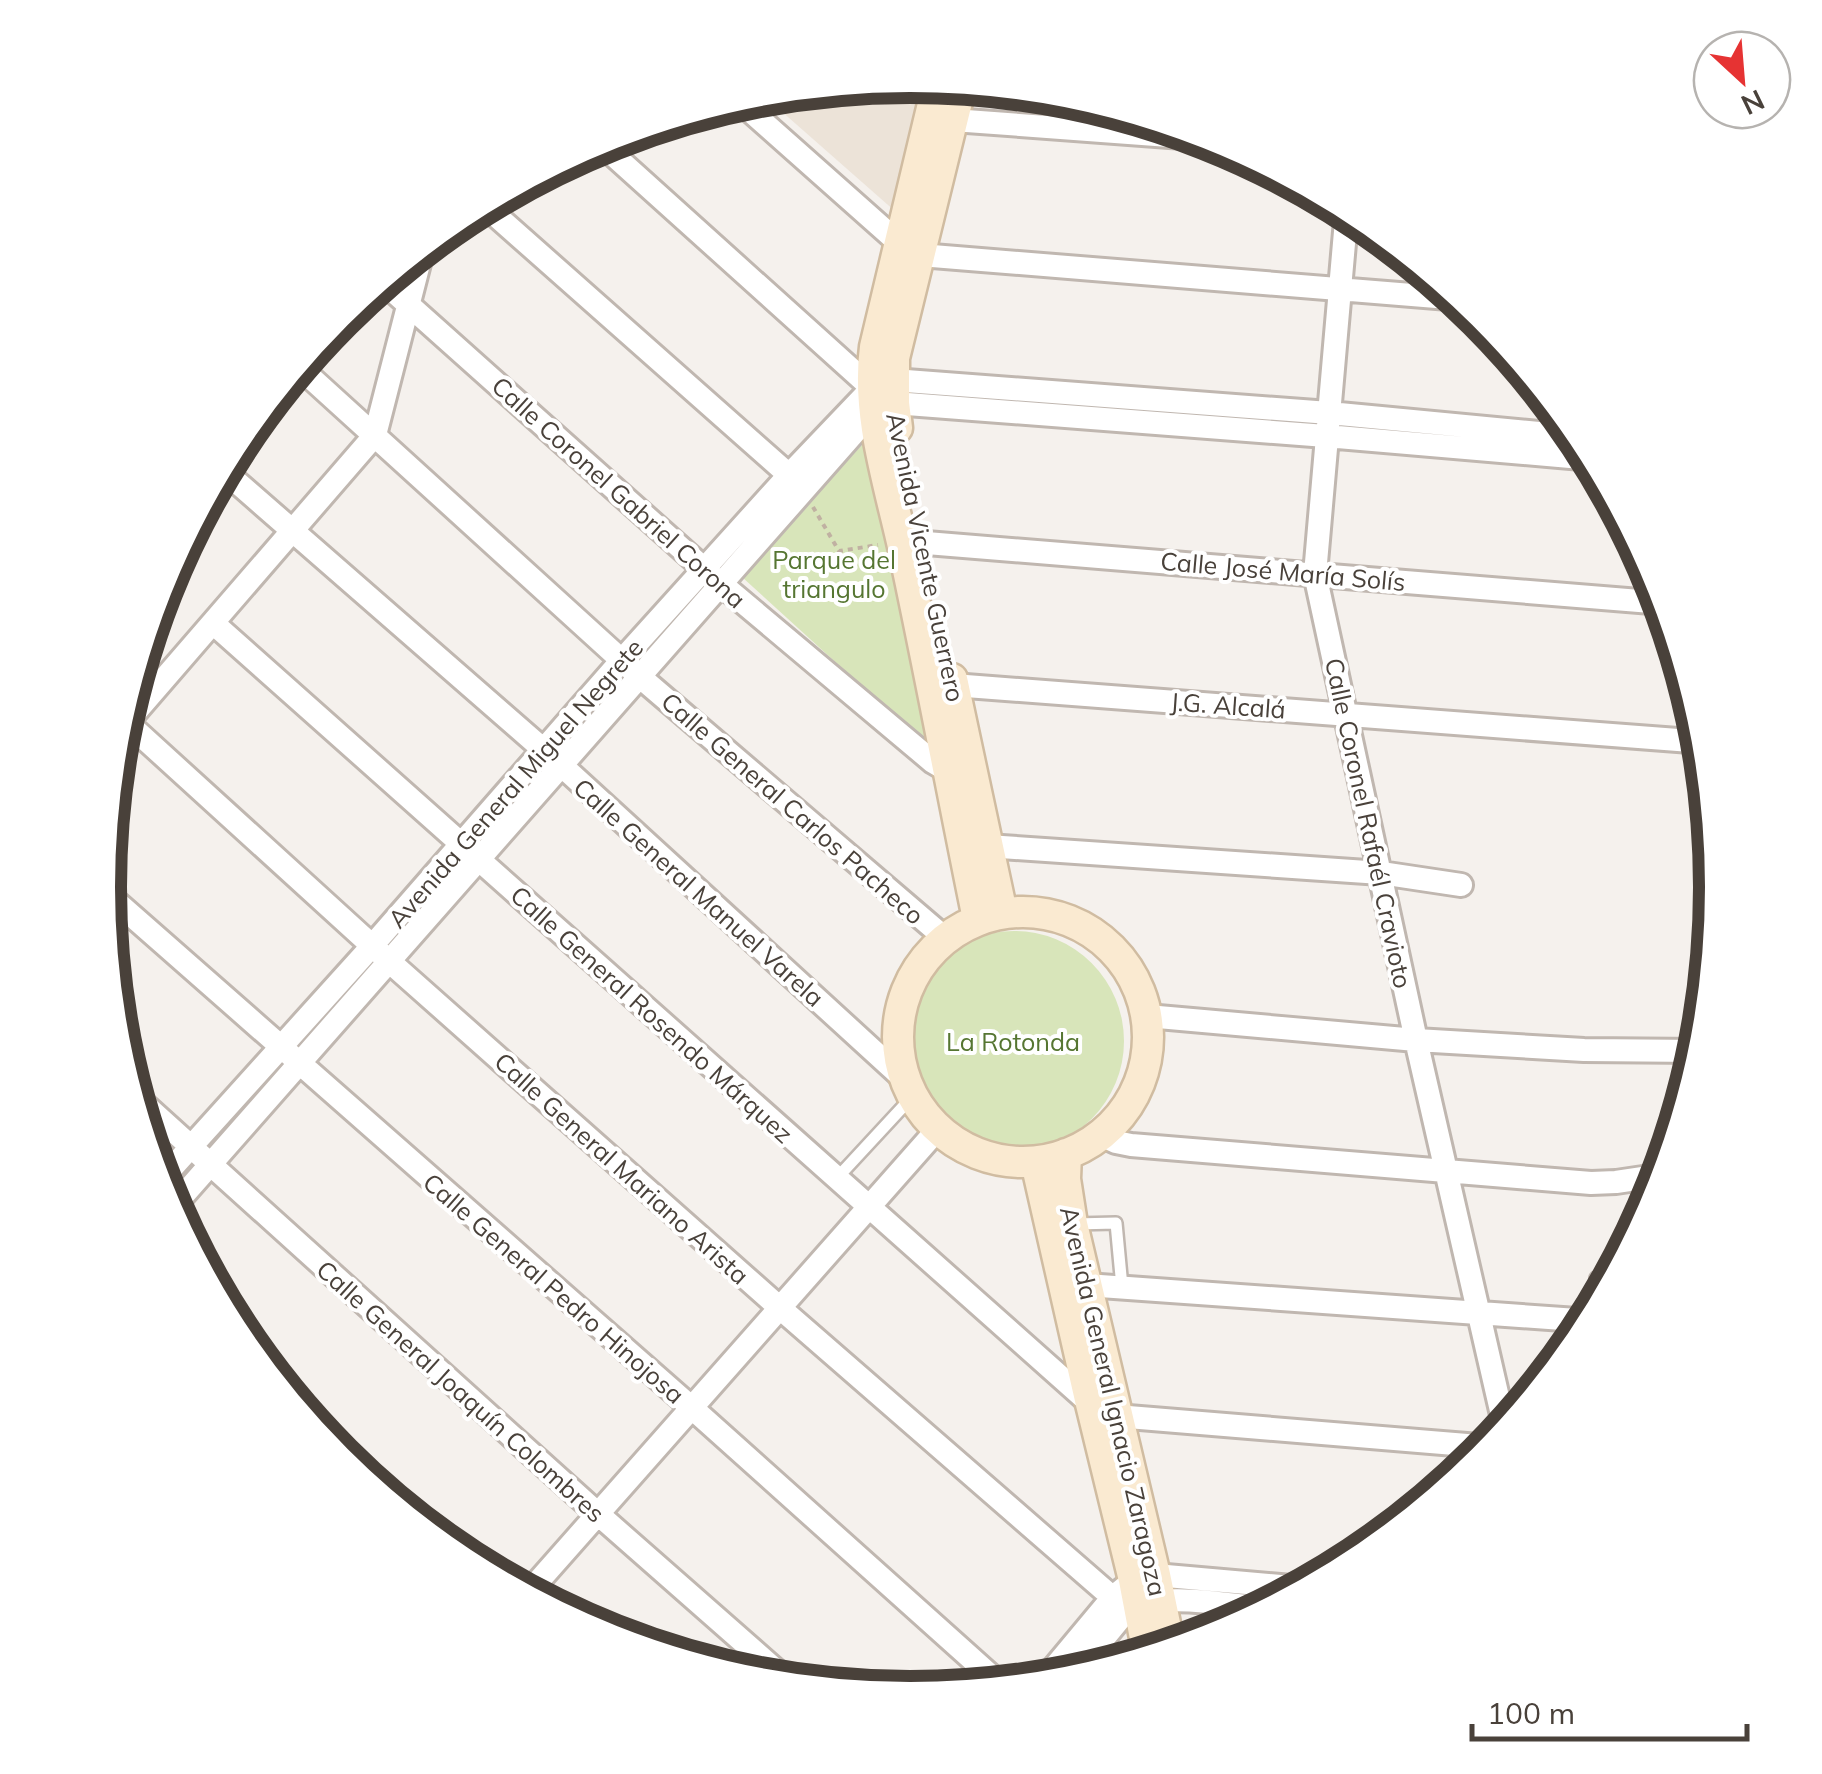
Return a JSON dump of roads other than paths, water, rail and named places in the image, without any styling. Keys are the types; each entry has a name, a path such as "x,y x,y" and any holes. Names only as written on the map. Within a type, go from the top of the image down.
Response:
{"main road":[{"name":"Avenida Vicente Guerrero","path":"939,99 941,119"},
{"name":"Avenida Vicente Guerrero","path":"953,99 941,119 909,248 894,358 883,395 900,446 912,541 990,916"},
{"name":"Avenida Vicente Guerrero","path":"961,778 987,846 990,916"},
{"path":"1035,912 1067,919 1096,934 1120,956 1138,984 1147,1016 1144,1069 1135,1094 1120,1116 1101,1135 1066,1154 1036,1162 1009,1162 983,1156 958,1146 937,1130 917,1106 897,1047 898,1016 907,986 923,960 945,938 990,916 1035,912"},
{"name":"Avenida General Ignacio Zaragoza","path":"1066,1154 1075,1284"},
{"name":"Avenida General Ignacio Zaragoza","path":"1036,1162 1075,1284 1146,1641"},
{"name":"Avenida General Ignacio Zaragoza","path":"1138,1594 1163,1636"}],"street":[{"path":"754,114 909,248 1436,297"},
{"path":"941,119 1147,134"},
{"path":"614,156 883,395 1327,425 1558,436"},
{"path":"496,216 796,483"},
{"name":"Calle Coronel Rafaél Cravioto","path":"1345,228 1315,574 1502,1411"},
{"path":"144,700 375,435 418,271"},
{"name":"Calle Coronel Gabriel Corona","path":"393,291 712,576 961,778"},
{"name":"Calle General Carlos Pacheco","path":"309,376 630,668 945,938"},
{"name":"Avenida General Miguel Negrete","path":"184,1194 390,962 470,852 630,668 796,483 883,395"},
{"path":"1327,425 1572,456"},
{"name":"Calle General Manuel Varela","path":"235,480 552,758 908,1087"},
{"name":"Calle José María Solís","path":"912,541 1647,602"},
{"name":"Calle General Rosendo Márquez","path":"213,624 868,1208 1103,1410"},
{"name":"J.G. Alcalá","path":"942,684 1686,741"},
{"name":"Calle General Mariano Arista","path":"136,736 780,1308 1138,1594"},
{"path":"987,846 1381,873 1461,885"},
{"name":"Avenida General Miguel Negrete","path":"173,1167 372,946 470,852"},
{"name":"Calle General Pedro Hinojosa","path":"122,908 988,1673"},
{"path":"1147,1016 1416,1040 1584,1050 1683,1051"},
{"name":"Calle General Joaquín Colombres","path":"155,1114 768,1663"},
{"path":"538,1582 937,1130"},
{"path":"1101,1135 1131,1145 1447,1172 1591,1183 1644,1178"},
{"path":"1075,1284 1571,1320"},
{"path":"1103,1410 1469,1445"},
{"path":"1065,1661 1138,1594 1271,1589"},
{"path":"1138,1594 1238,1605"},
{"path":"1089,1656 1138,1594"}],"lane":[{"path":"836,1179 908,1087"},
{"path":"1072,1224 1116,1223 1122,1287"}],"park label":[{"name":"Parque del triangulo","path":"834,574"},
{"name":"La Rotonda","path":"1013,1041"}]}
